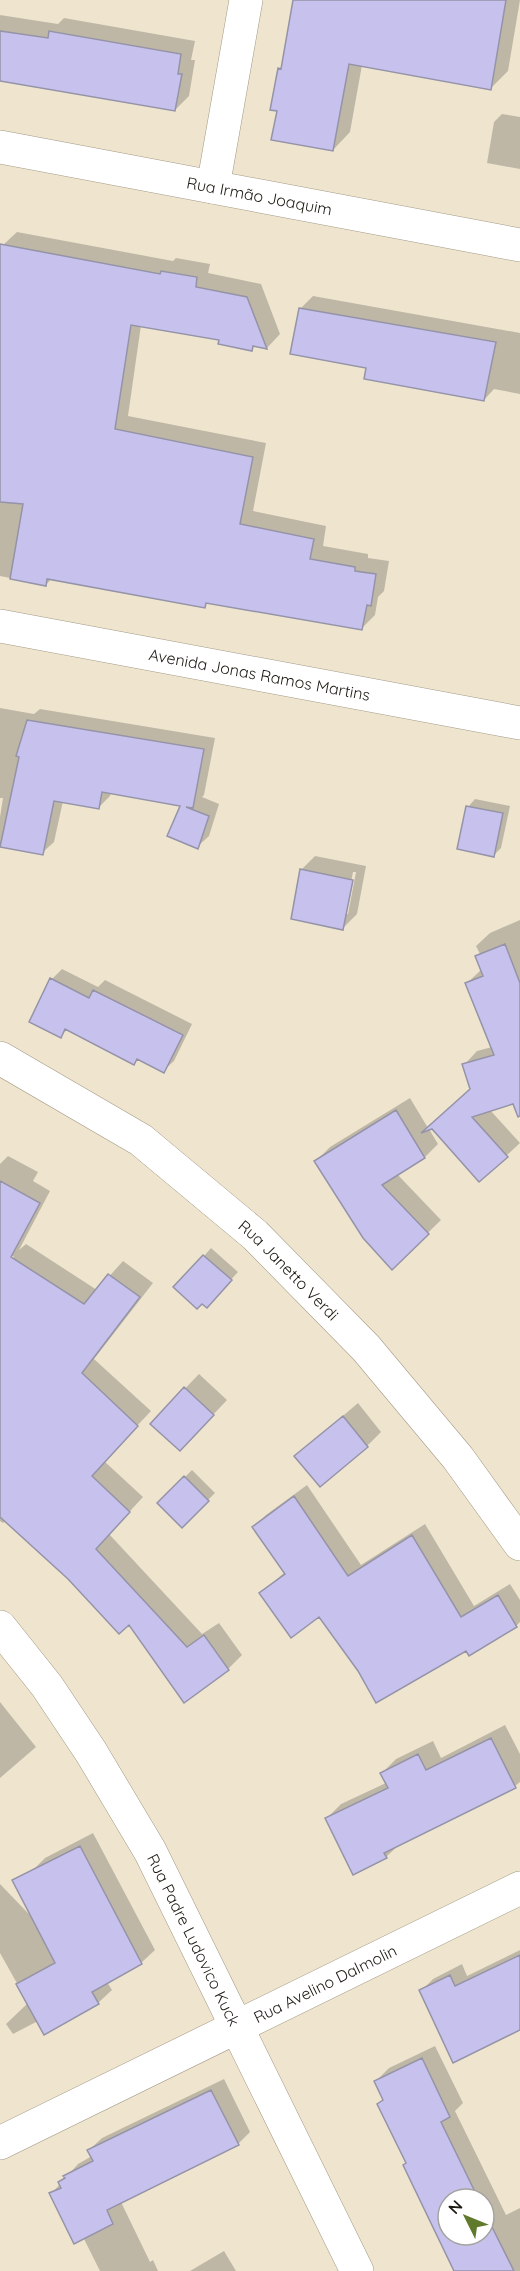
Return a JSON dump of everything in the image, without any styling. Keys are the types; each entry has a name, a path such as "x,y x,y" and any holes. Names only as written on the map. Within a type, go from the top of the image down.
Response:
{"street":[{"path":"213,187 246,0"},
{"name":"Rua Irmão Joaquim","path":"0,147 520,245"},
{"name":"Avenida Jonas Ramos Martins","path":"0,626 520,723"},
{"name":"Rua Janetto Verdi","path":"0,1058 141,1140 255,1235 366,1348 458,1458 520,1544"},
{"name":"Rua Padre Ludovico Kuck","path":"0,1627 46,1686 92,1752 150,1851 357,2271"},
{"name":"Rua Avelino Dalmolin","path":"0,2143 520,1888"}],"building":[{"path":"293,0 506,0 491,90 349,64 333,151 271,140 277,111 270,110 278,68 281,69"},
{"path":"0,31 48,38 49,31 181,54 178,74 182,74 175,111 0,81"},
{"path":"0,244 160,274 161,271 197,277 196,287 247,297 267,349 253,346 252,351 218,344 219,340 131,325 115,429 253,457 240,524 314,539 310,559 355,567 355,571 376,574 371,606 367,605 362,630 206,603 205,608 47,579 46,586 10,579 23,504 0,502"},
{"path":"299,308 496,342 484,401 364,379 366,368 290,354"},
{"path":"27,720 204,749 193,808 186,807 209,816 198,849 167,836 180,806 102,792 99,809 54,801 43,855 0,847 19,757 16,756"},
{"path":"466,806 503,813 494,857 457,849"},
{"path":"300,869 353,880 343,930 291,919"},
{"path":"505,944 520,983 520,1116 518,1117 513,1104 472,1117 508,1157 479,1182 432,1129 421,1133 470,1089 462,1064 494,1055 465,983 483,976 475,956"},
{"path":"50,978 89,998 93,990 183,1035 164,1073 137,1059 134,1065 65,1029 61,1038 29,1022"},
{"path":"396,1110 425,1158 382,1185 429,1234 392,1270 363,1238 314,1161"},
{"path":"0,1181 40,1203 11,1257 84,1304 108,1274 140,1297 82,1373 138,1426 92,1476 130,1512 96,1549 187,1647 204,1635 229,1670 184,1703 129,1625 119,1634 68,1579 0,1517"},
{"path":"203,1255 232,1280 207,1308 202,1304 197,1309 173,1287"},
{"path":"184,1387 214,1415 180,1451 150,1424"},
{"path":"343,1416 368,1447 320,1487 294,1456"},
{"path":"184,1476 209,1501 182,1528 157,1503"},
{"path":"294,1496 348,1576 412,1535 461,1617 498,1595 517,1627 469,1656 466,1651 376,1703 358,1671 319,1617 291,1638 259,1593 285,1574 252,1527"},
{"path":"491,1738 516,1788 384,1853 387,1858 353,1875 325,1818 388,1788 380,1773 418,1754 426,1770"},
{"path":"80,1846 142,1964 92,1992 99,2004 44,2035 16,1984 55,1963 12,1880"},
{"path":"520,1955 520,2030 453,2063 419,1990 450,1975 455,1986"},
{"path":"422,2058 450,2117 441,2122 473,2187 436,2187 436,2234 403,2165 406,2163 377,2104 383,2100 374,2081"},
{"path":"211,2090 239,2145 107,2210 113,2224 74,2244 49,2193 61,2188 58,2182 65,2178 63,2176 93,2161 87,2150"},
{"path":"496,2235 514,2271 454,2271 442,2247 496,2247"}]}
